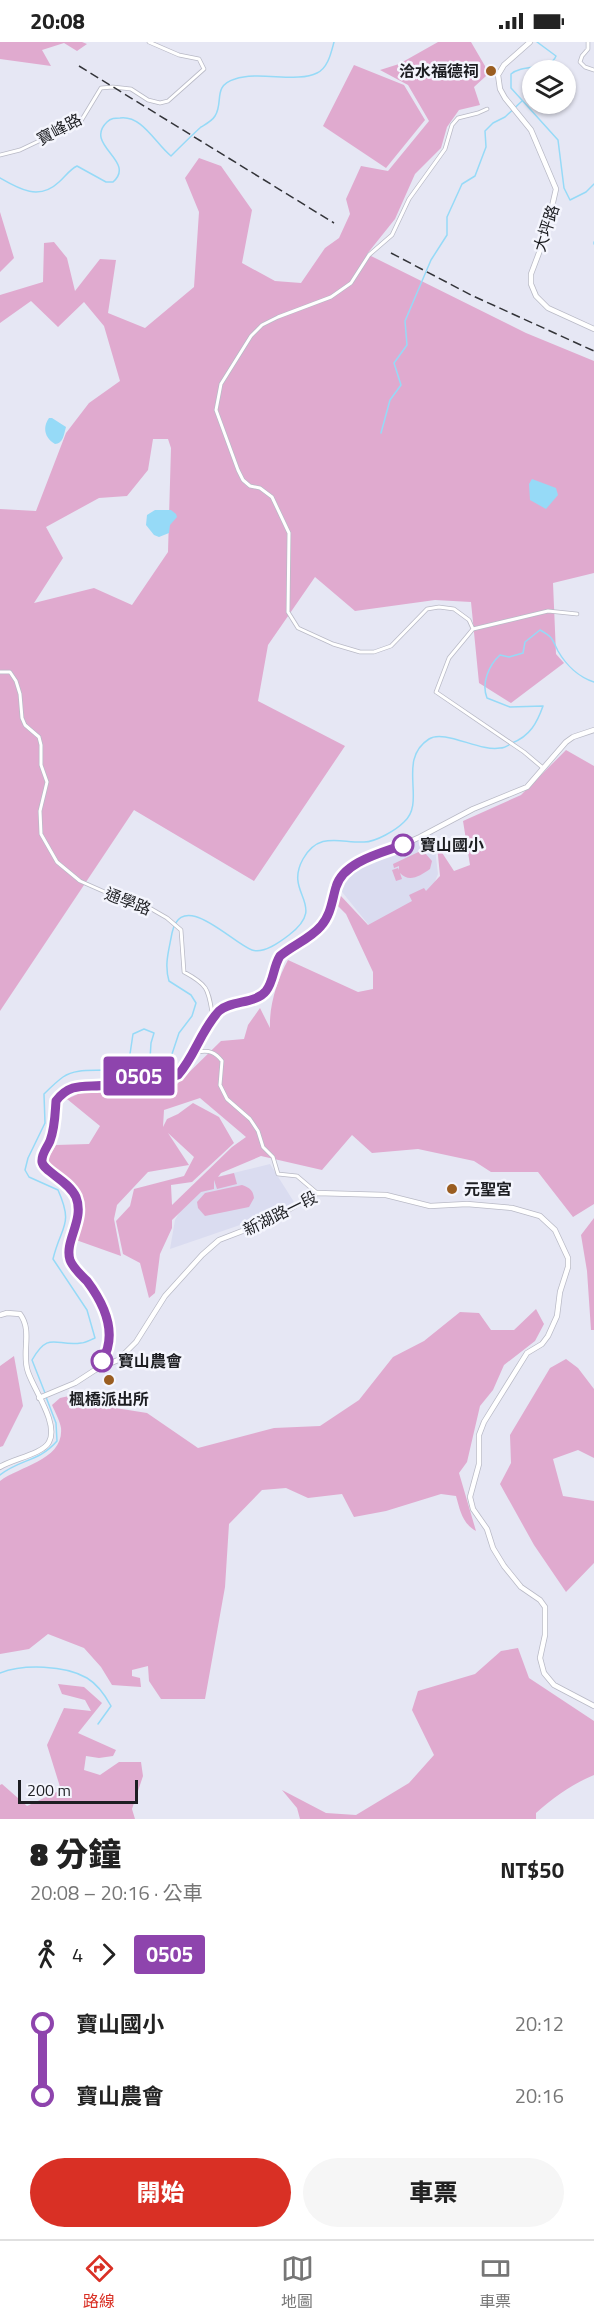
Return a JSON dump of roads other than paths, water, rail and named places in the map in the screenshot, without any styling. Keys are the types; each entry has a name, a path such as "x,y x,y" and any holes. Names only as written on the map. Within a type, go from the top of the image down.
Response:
{"street":[{"name":"寶峰路","path":"0,155 20,150 81,121 101,88 131,90 148,100 160,103 168,100 204,69 199,59 179,55 149,42"},
{"name":"大坪路","path":"530,42 504,65 498,75 500,89 510,106 534,136 556,189 545,237 531,274 532,290 548,308 594,329"},
{"path":"588,42 588,49 580,62 585,68 594,70"},
{"path":"473,629 469,620 454,609 439,607 426,609 391,645 374,652 367,652 333,644 298,628 288,612 289,533 287,526 272,497 243,480 216,410 221,384 251,336 262,325 331,297 351,283 369,255 392,235 409,199 445,149 452,125 458,118 488,109"},
{"path":"544,769 524,752 436,692 450,658 473,629 548,611 577,614"},
{"name":"通學路","path":"0,672 10,672 16,681 20,694 22,718 25,725 39,737 41,765 47,782 40,811 41,834 57,862 80,881 123,900 141,903 181,930 184,972 196,979 210,993 213,1019"},
{"path":"95,1370 109,1348 110,1332 95,1294 72,1264 69,1254 77,1220 78,1204 68,1185 46,1170 43,1165 42,1155 54,1130 56,1101 68,1088 78,1085 107,1085 141,1076 176,1077 183,1070 201,1036 221,1009 263,994 267,990 280,956 322,926 330,909 338,880 348,869 420,837 473,809 527,787 566,742 573,737 594,730"},
{"path":"213,1019 198,1052 207,1050 217,1054 222,1061 220,1085 227,1099 250,1119 258,1131 263,1148 273,1157 278,1174 297,1176 317,1193"},
{"name":"新湖路一段","path":"39,1398 86,1378 95,1370 118,1360 136,1342 165,1296 202,1255 219,1240 271,1220 317,1193 386,1195 430,1206 467,1204 512,1208 540,1216 555,1230 563,1242 568,1258 555,1324 542,1344 527,1353 484,1422 479,1435 479,1464 470,1497 473,1509 487,1529 504,1566 521,1587 540,1600 545,1607 545,1635 540,1658 544,1673 554,1685 594,1706"},
{"path":"0,1316 7,1313 20,1314 25,1320 27,1325 25,1362 48,1415 52,1433 51,1440 39,1451 11,1460 0,1467"}],"water":[{"path":"49,418 66,427 63,438 58,444 52,442 47,436 46,425"},
{"path":"532,479 556,488 558,495 546,509 530,500 529,484"},
{"path":"155,510 171,510 177,517 170,525 169,533 159,537 154,535 146,525 147,515"}],"waterway":[{"path":"0,178 22,189 44,191 52,188 77,166 106,182 113,182 119,174 119,167 101,138 101,130 110,120 128,118 142,125 171,156 201,127 214,118 218,111 221,90 228,82 245,77 300,77 317,73 326,64 334,42"},
{"path":"537,42 556,56 548,64 522,69 511,74 511,88 558,140 564,188 570,200 586,192 594,184"},
{"path":"381,433 390,400 401,385 394,363 407,345 405,321 431,260 447,235 447,217 462,184 475,176 486,147 485,131 522,101"},
{"path":"45,1393 32,1360 43,1345 48,1342 83,1343 95,1338 87,1310 53,1259 65,1225 63,1202 58,1190 29,1177 25,1170 28,1158 45,1123 44,1094 70,1073 118,1069 125,1066 130,1054 133,1034 144,1029 154,1033 150,1059 159,1065 169,1063 179,1033 192,1016 196,1003 191,995 169,981 168,951 177,921 186,916 196,917 257,951 272,947 289,935 305,915 306,907 298,882 298,871 309,850 330,840 364,842 374,840 391,832 404,822 413,804 414,758 419,748 429,739 444,737 483,747 502,748 524,737 532,728 543,706 510,707 487,698 485,686 489,669 500,655 509,657 523,653 525,642 540,630 552,639 569,666 578,674 594,682"},
{"path":"0,1475 43,1453 57,1441 56,1423 46,1397"},
{"path":"0,1673 20,1668 44,1667 67,1670 87,1678 94,1683 111,1706 98,1724"}],"railway":[{"path":"79,66 334,223"},
{"path":"391,253 471,295 594,351"}],"place":[{"name":"洽水福德祠","path":"491,71"},
{"name":"寶山國小","path":"403,845"},
{"name":"元聖宮","path":"452,1189"},
{"name":"寶山農會","path":"102,1361"},
{"name":"楓橋派出所","path":"109,1380"}]}
